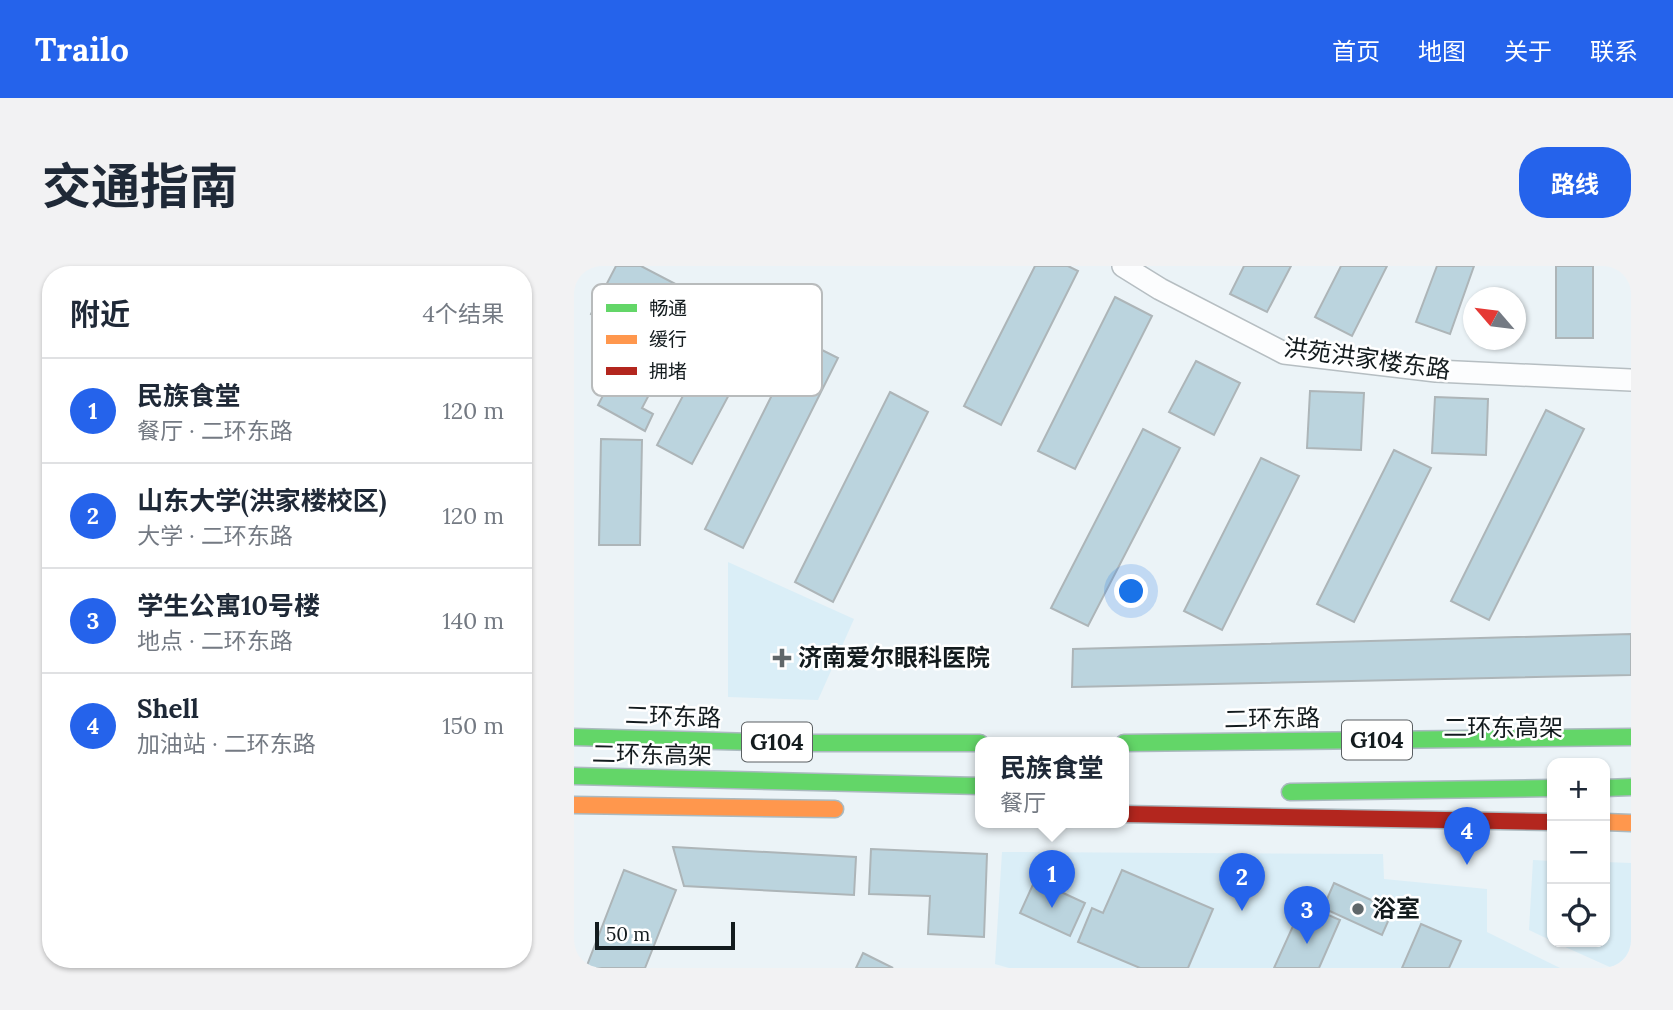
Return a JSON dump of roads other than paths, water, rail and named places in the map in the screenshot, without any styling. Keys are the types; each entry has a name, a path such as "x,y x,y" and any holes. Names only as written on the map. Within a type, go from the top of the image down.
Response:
{"highway":[{"name":"二环东路","path":"574,737 796,743 975,743"},
{"name":"二环东路","path":"1129,743 1631,737"},
{"name":"二环东高架","path":"574,749 975,751"},
{"name":"二环东高架","path":"1129,751 1631,750"},
{"name":"二环东高架","path":"574,776 975,786"},
{"path":"1267,792 1547,788"},
{"path":"1610,788 1631,788"},
{"path":"574,805 851,810"},
{"path":"1129,814 1547,821"},
{"path":"1610,822 1631,823"}],"street":[{"name":"洪苑洪家楼东路","path":"1123,266 1160,289 1284,353 1436,371 1631,380"}],"place":[{"name":"济南爱尔眼科医院","path":"782,658"},
{"name":"Shell","path":"1467,865"},
{"name":"民族食堂","path":"1052,908"},
{"name":"浴室","path":"1358,909"},
{"name":"山东大学(洪家楼校区)","path":"1242,911"},
{"name":"学生公寓10号楼","path":"1307,944"}]}
